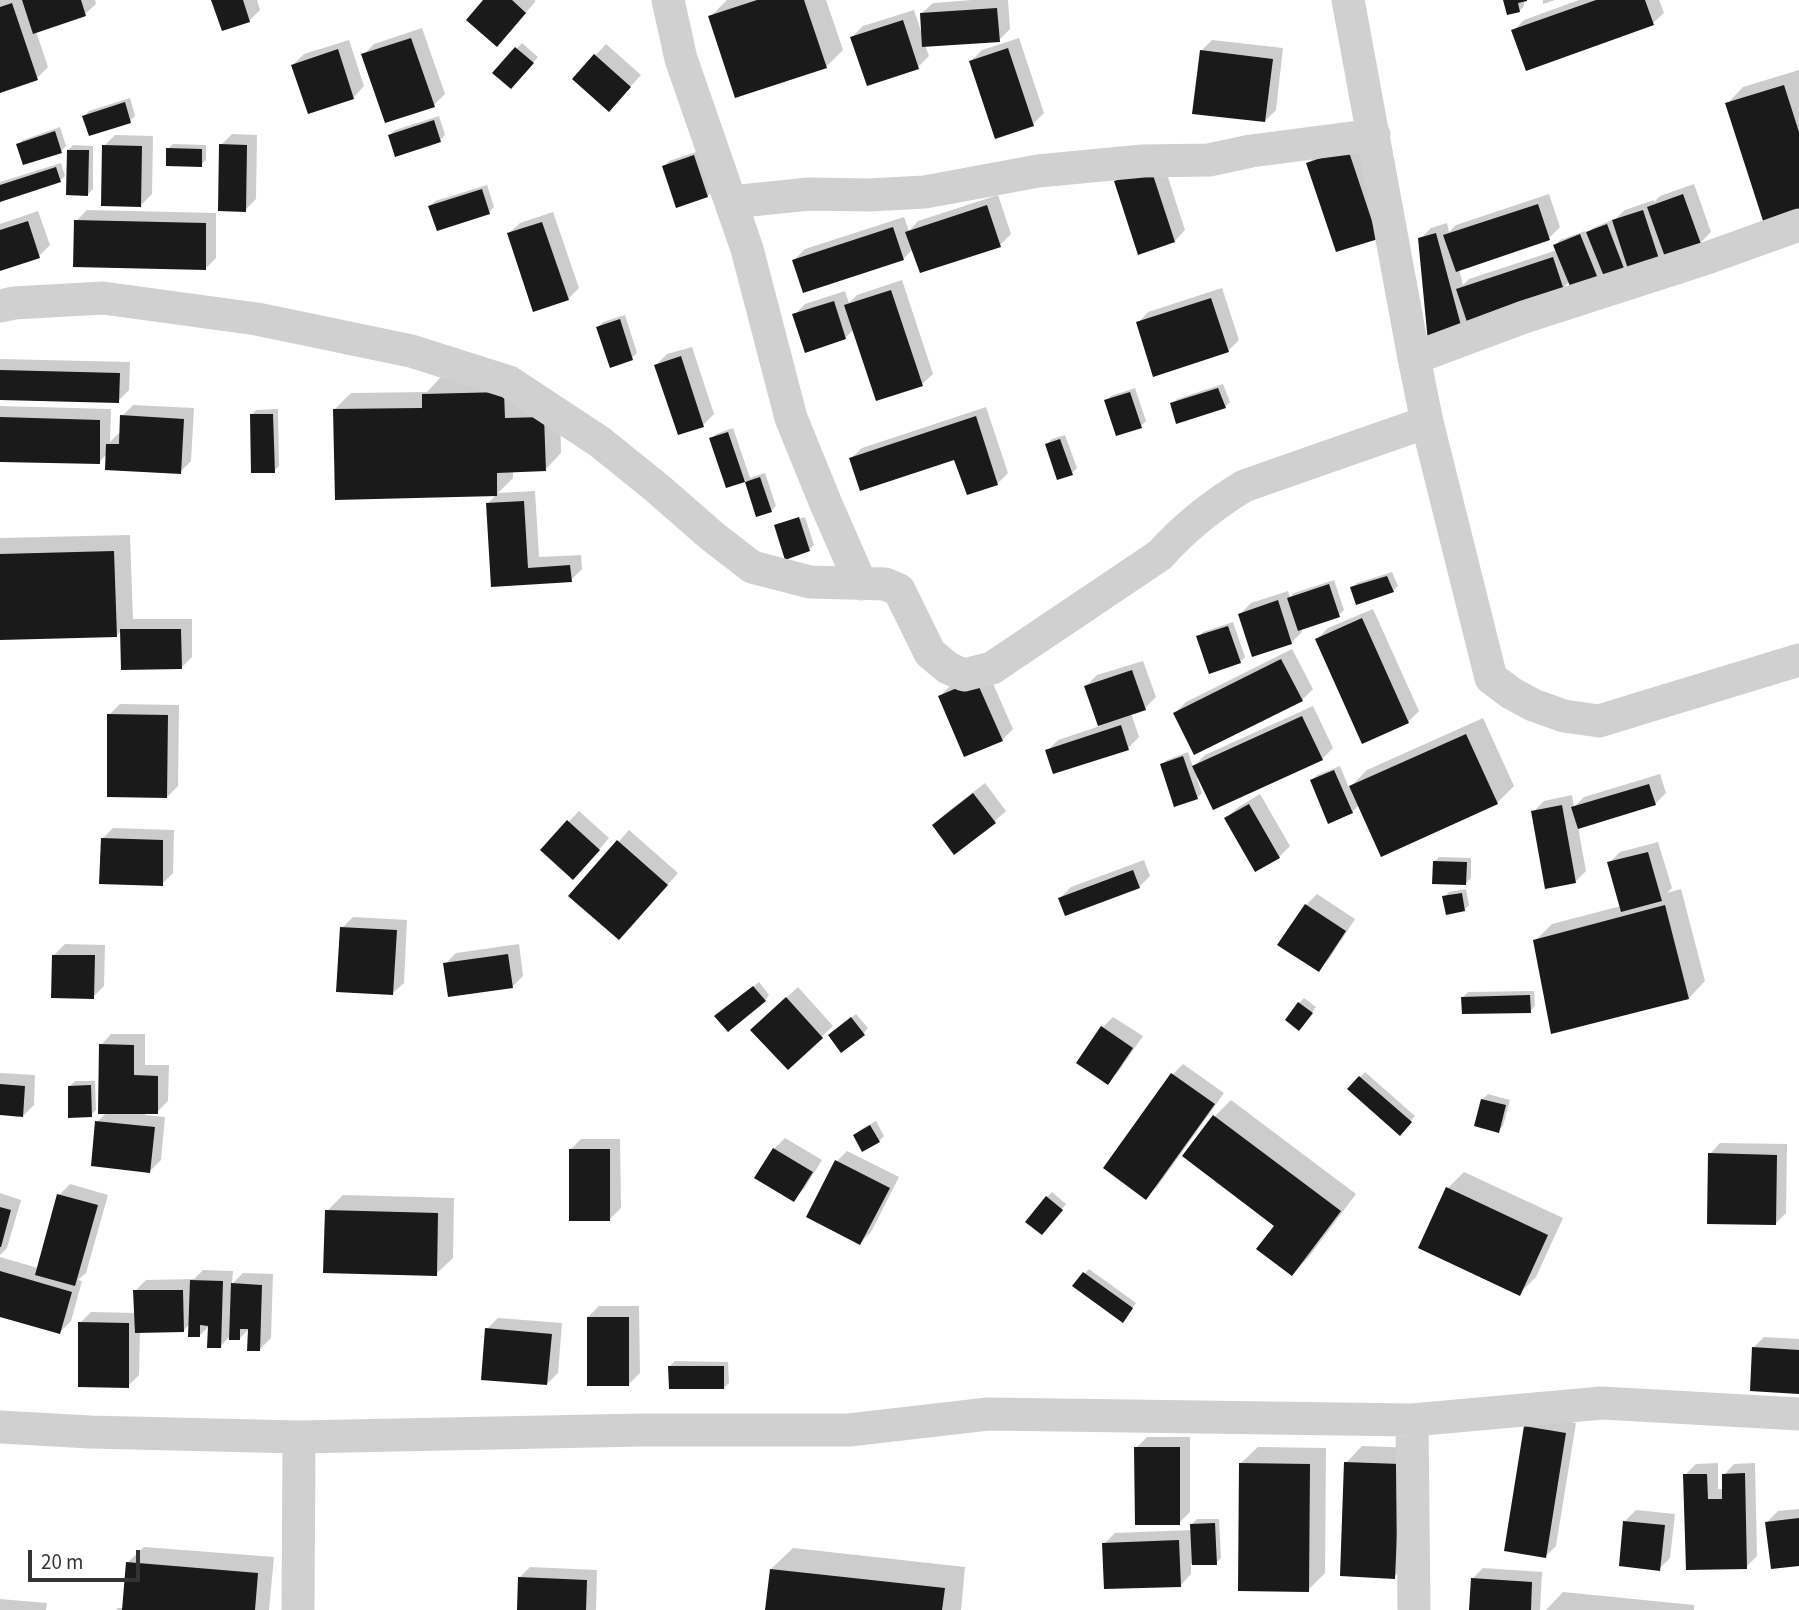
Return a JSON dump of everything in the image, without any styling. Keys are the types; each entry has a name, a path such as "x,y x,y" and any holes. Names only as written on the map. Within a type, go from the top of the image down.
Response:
{"street":[{"path":"668,0 681,59 747,249 791,418 861,583"},
{"path":"1348,0 1413,358 1491,678 1511,694 1533,705 1564,716 1599,721 1799,660"},
{"path":"731,202 809,194 925,192 1038,171 1143,161 1209,160 1251,151 1374,135"},
{"path":"1413,358 1524,317 1707,258 1799,225"},
{"path":"0,306 103,298 257,319 411,351 509,382 600,442 752,567 810,582 886,584 899,590 930,653 948,668 964,675 992,668 1160,555 1179,534 1220,500 1244,486 1427,422"},
{"path":"0,1427 299,1437 642,1430 849,1430 988,1414 1412,1420 1602,1403 1796,1417"},
{"path":"1412,1420 1414,1610"},
{"path":"298,1610 299,1437"}],"building":[{"path":"22,0 81,0 86,16 33,34"},
{"path":"211,0 243,0 250,22 222,31"},
{"path":"483,0 512,0 526,13 497,47 466,20"},
{"path":"757,0 804,0 827,68 735,98 708,16"},
{"path":"1503,0 1527,1 1518,3 1520,12 1507,15"},
{"path":"1596,0 1645,0 1654,25 1526,71 1511,30"},
{"path":"12,3 38,80 0,93 0,7"},
{"path":"997,8 1000,42 922,47 920,13"},
{"path":"903,20 919,69 867,86 850,37"},
{"path":"411,38 435,107 385,123 361,54"},
{"path":"515,47 534,63 511,89 492,73"},
{"path":"1008,48 1034,126 995,139 969,61"},
{"path":"338,49 354,99 308,114 291,65"},
{"path":"1200,50 1273,59 1265,122 1192,114"},
{"path":"594,54 631,87 609,112 572,79"},
{"path":"1784,85 1799,132 1799,216 1765,227 1725,103"},
{"path":"125,102 131,123 89,136 82,116"},
{"path":"434,120 441,142 395,157 388,135"},
{"path":"55,131 62,153 23,165 16,144"},
{"path":"219,144 247,145 246,212 218,211"},
{"path":"102,145 142,146 141,207 101,206"},
{"path":"166,148 202,149 202,167 166,166"},
{"path":"1348,149 1378,239 1336,252 1306,163"},
{"path":"67,150 89,150 88,196 66,195"},
{"path":"694,155 708,197 676,208 662,166"},
{"path":"56,167 61,182 0,202 0,185"},
{"path":"1151,169 1175,242 1138,255 1114,181"},
{"path":"482,189 490,214 437,231 428,206"},
{"path":"1683,194 1701,244 1665,257 1647,207"},
{"path":"1538,204 1550,240 1456,272 1443,235"},
{"path":"987,205 1001,247 920,273 905,232"},
{"path":"1643,210 1660,262 1629,272 1612,220"},
{"path":"74,220 206,223 206,270 73,267"},
{"path":"28,221 40,258 0,271 0,230"},
{"path":"542,222 569,300 533,312 507,233"},
{"path":"1607,224 1625,271 1605,279 1586,232"},
{"path":"893,227 904,260 803,293 792,260"},
{"path":"1436,233 1463,333 1428,342 1418,238"},
{"path":"1580,234 1599,281 1572,291 1553,245"},
{"path":"1553,257 1564,290 1467,322 1456,289"},
{"path":"891,290 923,386 876,401 844,305"},
{"path":"1211,298 1229,352 1153,377 1136,322"},
{"path":"834,301 846,339 805,353 792,314"},
{"path":"620,319 633,360 610,368 596,327"},
{"path":"681,356 704,427 678,435 654,365"},
{"path":"0,370 120,373 119,403 0,400"},
{"path":"1218,388 1226,408 1176,424 1170,403"},
{"path":"504,392 505,418 544,417 546,471 497,473 497,496 335,500 333,409 422,408 422,394"},
{"path":"1130,392 1142,428 1116,436 1104,400"},
{"path":"250,414 273,414 275,473 251,473"},
{"path":"120,415 184,419 181,474 105,470 106,444 119,444"},
{"path":"976,416 998,485 967,495 954,460 860,491 849,458"},
{"path":"0,417 100,420 100,464 0,462"},
{"path":"728,432 745,482 726,488 709,438"},
{"path":"1060,439 1073,475 1057,480 1045,444"},
{"path":"760,477 772,512 756,517 745,482"},
{"path":"524,501 528,568 570,565 572,582 491,587 486,503"},
{"path":"799,517 810,551 785,560 774,525"},
{"path":"114,551 117,637 0,640 0,554"},
{"path":"1387,576 1394,592 1356,605 1350,587"},
{"path":"1329,584 1340,617 1298,631 1287,598"},
{"path":"1278,600 1292,644 1252,657 1238,614"},
{"path":"1362,618 1409,723 1362,744 1315,639"},
{"path":"1228,626 1241,663 1209,674 1196,636"},
{"path":"120,629 181,629 182,669 121,670"},
{"path":"1281,659 1303,701 1194,755 1173,713"},
{"path":"1132,670 1146,710 1098,726 1084,686"},
{"path":"976,680 1003,741 964,757 938,696"},
{"path":"107,714 168,715 167,798 107,797"},
{"path":"1302,716 1323,760 1213,810 1192,766"},
{"path":"1121,725 1129,750 1053,774 1045,750"},
{"path":"1466,734 1498,804 1381,857 1349,786"},
{"path":"1183,756 1198,799 1174,807 1160,764"},
{"path":"1334,770 1353,813 1328,824 1310,780"},
{"path":"1649,784 1656,805 1578,829 1571,807"},
{"path":"973,793 996,823 954,855 932,825"},
{"path":"1249,804 1280,858 1255,872 1224,818"},
{"path":"1562,805 1576,883 1545,889 1531,811"},
{"path":"567,820 600,850 573,880 540,850"},
{"path":"101,838 163,840 163,886 99,884"},
{"path":"617,840 668,885 619,940 568,896"},
{"path":"1648,852 1662,901 1621,912 1607,862"},
{"path":"1433,861 1467,862 1466,885 1432,884"},
{"path":"1133,870 1140,888 1065,916 1058,898"},
{"path":"1462,893 1465,911 1446,915 1442,896"},
{"path":"1305,904 1346,931 1319,972 1277,945"},
{"path":"1665,905 1689,999 1551,1034 1533,940"},
{"path":"340,927 397,930 393,995 336,992"},
{"path":"508,954 513,988 448,997 443,963"},
{"path":"52,955 95,955 94,999 51,998"},
{"path":"753,986 766,1001 728,1032 714,1016"},
{"path":"1530,995 1531,1013 1462,1014 1461,997"},
{"path":"786,997 823,1038 788,1070 750,1030"},
{"path":"1298,1002 1313,1013 1299,1031 1285,1020"},
{"path":"851,1017 865,1035 841,1053 828,1035"},
{"path":"1101,1026 1133,1048 1108,1085 1076,1063"},
{"path":"99,1044 134,1045 134,1075 158,1076 158,1114 98,1114"},
{"path":"1171,1073 1215,1104 1146,1200 1103,1168"},
{"path":"1359,1076 1412,1122 1400,1136 1347,1089"},
{"path":"0,1084 25,1086 23,1117 0,1115"},
{"path":"91,1085 92,1117 68,1118 68,1086"},
{"path":"1481,1099 1506,1105 1499,1133 1474,1126"},
{"path":"1213,1115 1341,1211 1292,1276 1256,1249 1274,1226 1182,1156"},
{"path":"95,1121 155,1127 150,1173 91,1166"},
{"path":"870,1125 880,1142 862,1152 853,1135"},
{"path":"773,1148 813,1172 794,1202 754,1178"},
{"path":"569,1149 610,1149 610,1221 569,1221"},
{"path":"1708,1153 1777,1155 1776,1225 1707,1224"},
{"path":"835,1160 890,1188 860,1245 806,1217"},
{"path":"1446,1187 1548,1235 1520,1296 1418,1248"},
{"path":"57,1194 98,1205 75,1286 35,1275"},
{"path":"1046,1196 1063,1210 1042,1235 1025,1222"},
{"path":"0,1207 11,1210 1,1247 0,1247"},
{"path":"325,1210 438,1213 437,1276 323,1273"},
{"path":"0,1271 72,1292 60,1334 0,1317"},
{"path":"1083,1272 1133,1308 1123,1323 1072,1286"},
{"path":"190,1280 223,1281 221,1348 207,1348 208,1326 200,1325 200,1337 188,1337"},
{"path":"231,1283 262,1285 260,1351 247,1351 248,1329 240,1329 240,1340 229,1340"},
{"path":"133,1290 183,1290 184,1332 135,1333"},
{"path":"587,1317 629,1317 629,1386 587,1386"},
{"path":"78,1322 129,1323 129,1388 78,1387"},
{"path":"485,1328 552,1334 547,1385 481,1380"},
{"path":"1752,1347 1799,1350 1799,1394 1750,1391"},
{"path":"668,1366 724,1366 724,1389 669,1389"},
{"path":"1524,1426 1566,1433 1546,1558 1504,1551"},
{"path":"1134,1447 1180,1447 1180,1525 1135,1525"},
{"path":"1344,1462 1400,1464 1395,1579 1340,1576"},
{"path":"1239,1463 1310,1464 1309,1592 1238,1591"},
{"path":"1745,1473 1747,1569 1686,1570 1683,1474 1707,1474 1708,1499 1722,1499 1722,1474"},
{"path":"1799,1518 1799,1566 1771,1569 1765,1522"},
{"path":"1623,1521 1665,1525 1660,1571 1619,1566"},
{"path":"1215,1523 1217,1565 1192,1565 1190,1524"},
{"path":"1179,1540 1181,1587 1104,1589 1102,1543"},
{"path":"126,1562 258,1573 255,1610 122,1610"},
{"path":"770,1569 945,1588 942,1610 765,1610"},
{"path":"518,1577 587,1580 586,1610 517,1610"},
{"path":"1471,1578 1532,1582 1531,1610 1469,1610"}]}
